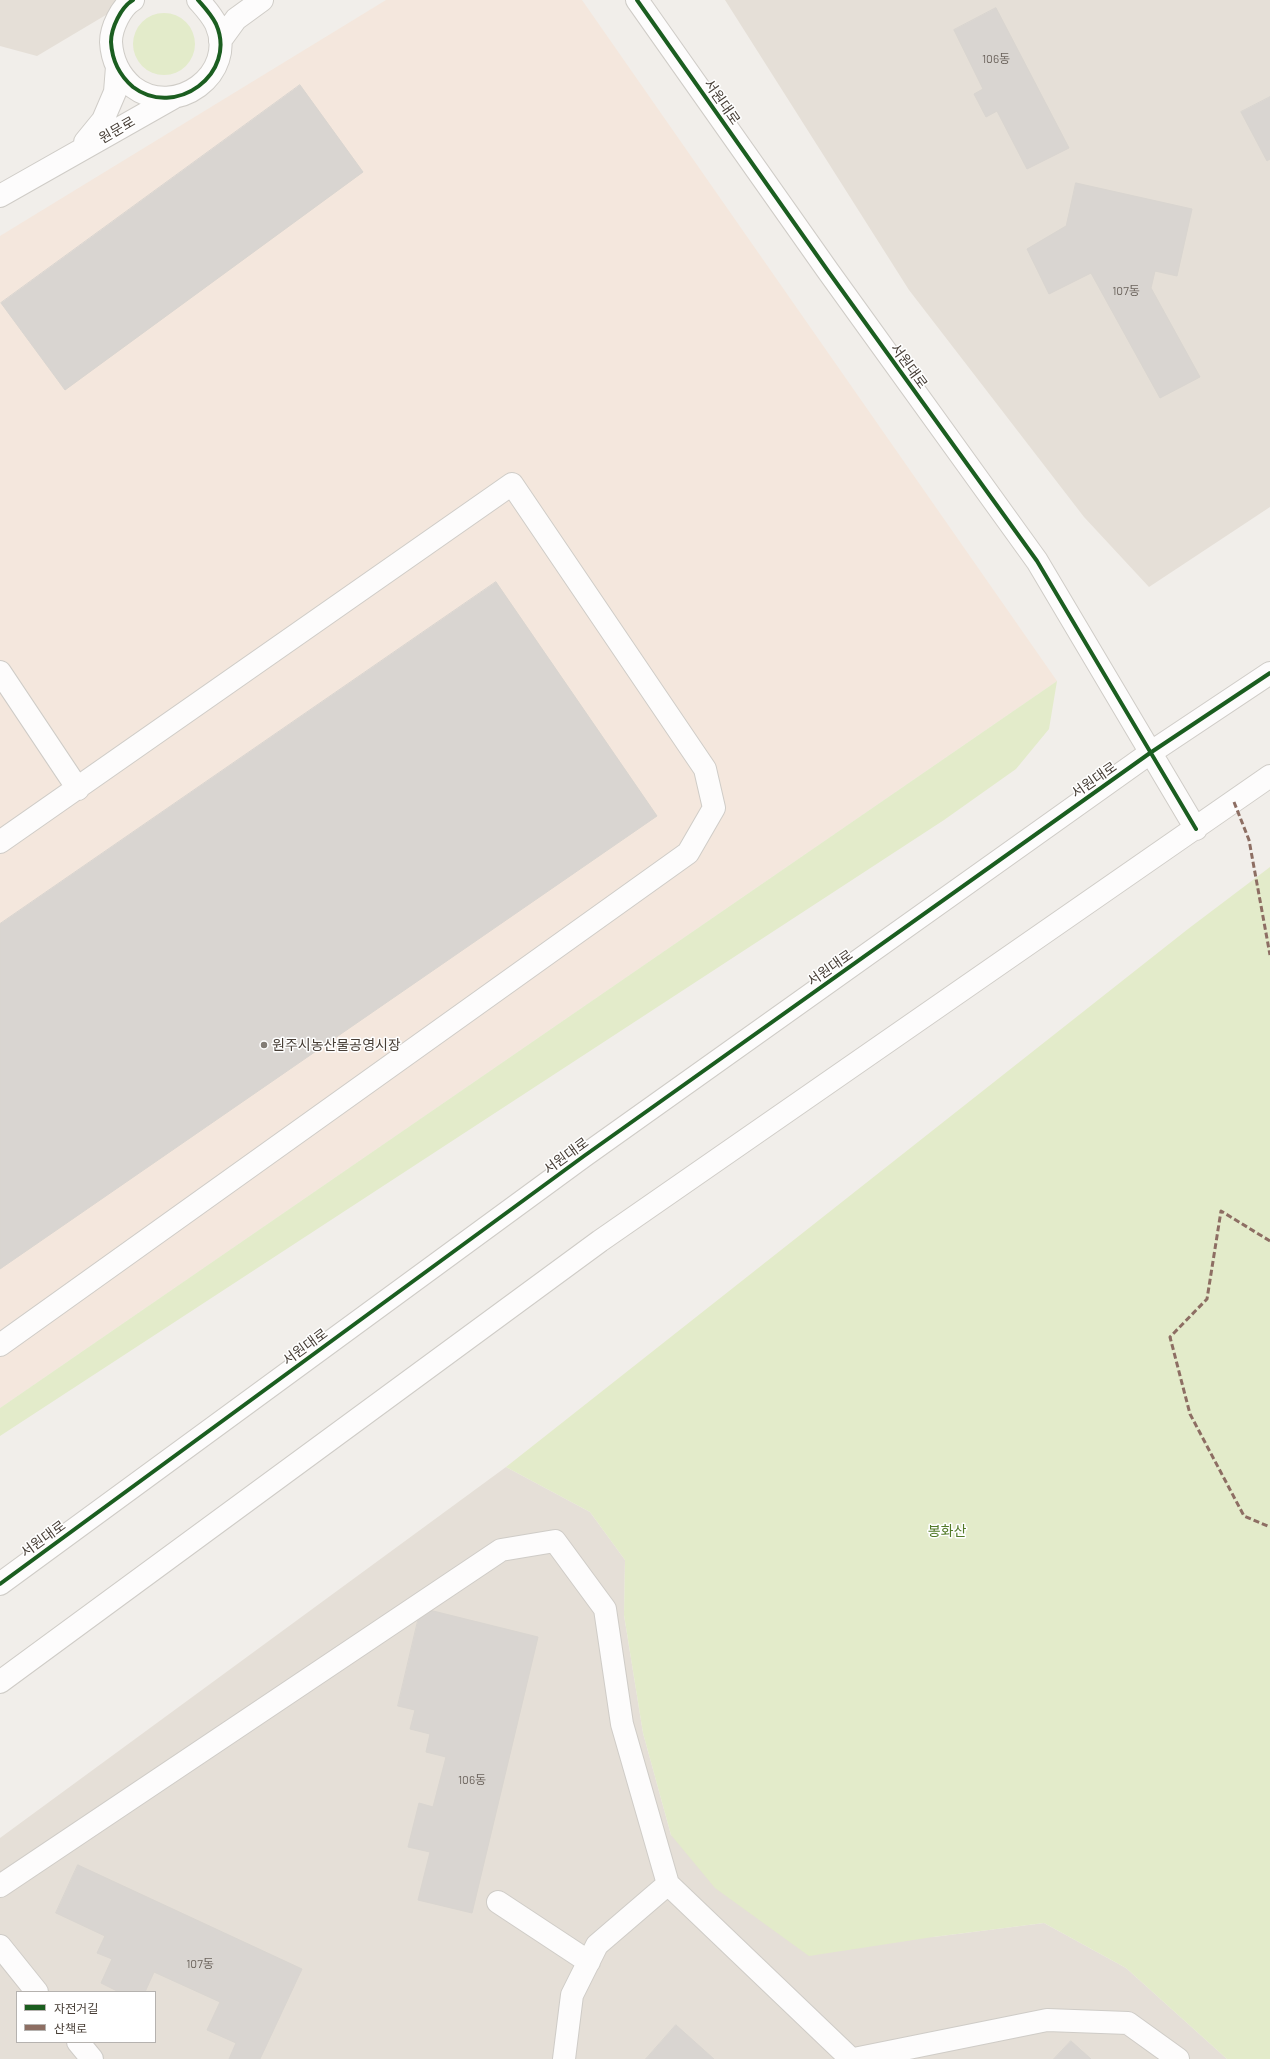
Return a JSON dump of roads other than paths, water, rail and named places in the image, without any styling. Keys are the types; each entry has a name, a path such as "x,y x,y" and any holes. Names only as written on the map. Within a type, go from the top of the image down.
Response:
{"street":[{"name":"원문로","path":"133,0 121,12 114,25 111,39 112,53 117,67 126,81 140,92 156,98 173,98"},
{"name":"원문로","path":"0,196 173,98 188,93 202,84 212,72 218,57 220,41 217,25 212,16 198,0"},
{"path":"220,41 236,19 262,0"},
{"name":"서원대로","path":"637,0 828,271 1037,561 1150,753"},
{"name":"원문로","path":"60,162 86,141 103,120 115,92 117,67"},
{"path":"0,842 78,789 512,484 704,769 714,808 688,853 0,1345"},
{"path":"0,672 78,789"},
{"name":"서원대로","path":"0,1584 584,1156 1150,753 1270,673"},
{"path":"1150,753 1196,829"},
{"path":"0,1682 600,1241 1196,829 1270,776"},
{"path":"0,1886 501,1550 555,1541 605,1609 622,1724 668,1884 850,2059"},
{"path":"564,2059 572,1995 597,1946 668,1884"},
{"path":"498,1902 589,1962"},
{"path":"0,1946 36,1991"},
{"path":"854,2059 1047,2020 1128,2023 1178,2059"},
{"path":"79,2043 92,2059"}],"place":[{"name":"원주시농산물공영시장","path":"264,1045"}],"park label":[{"name":"봉화산","path":"947,1531"}]}
